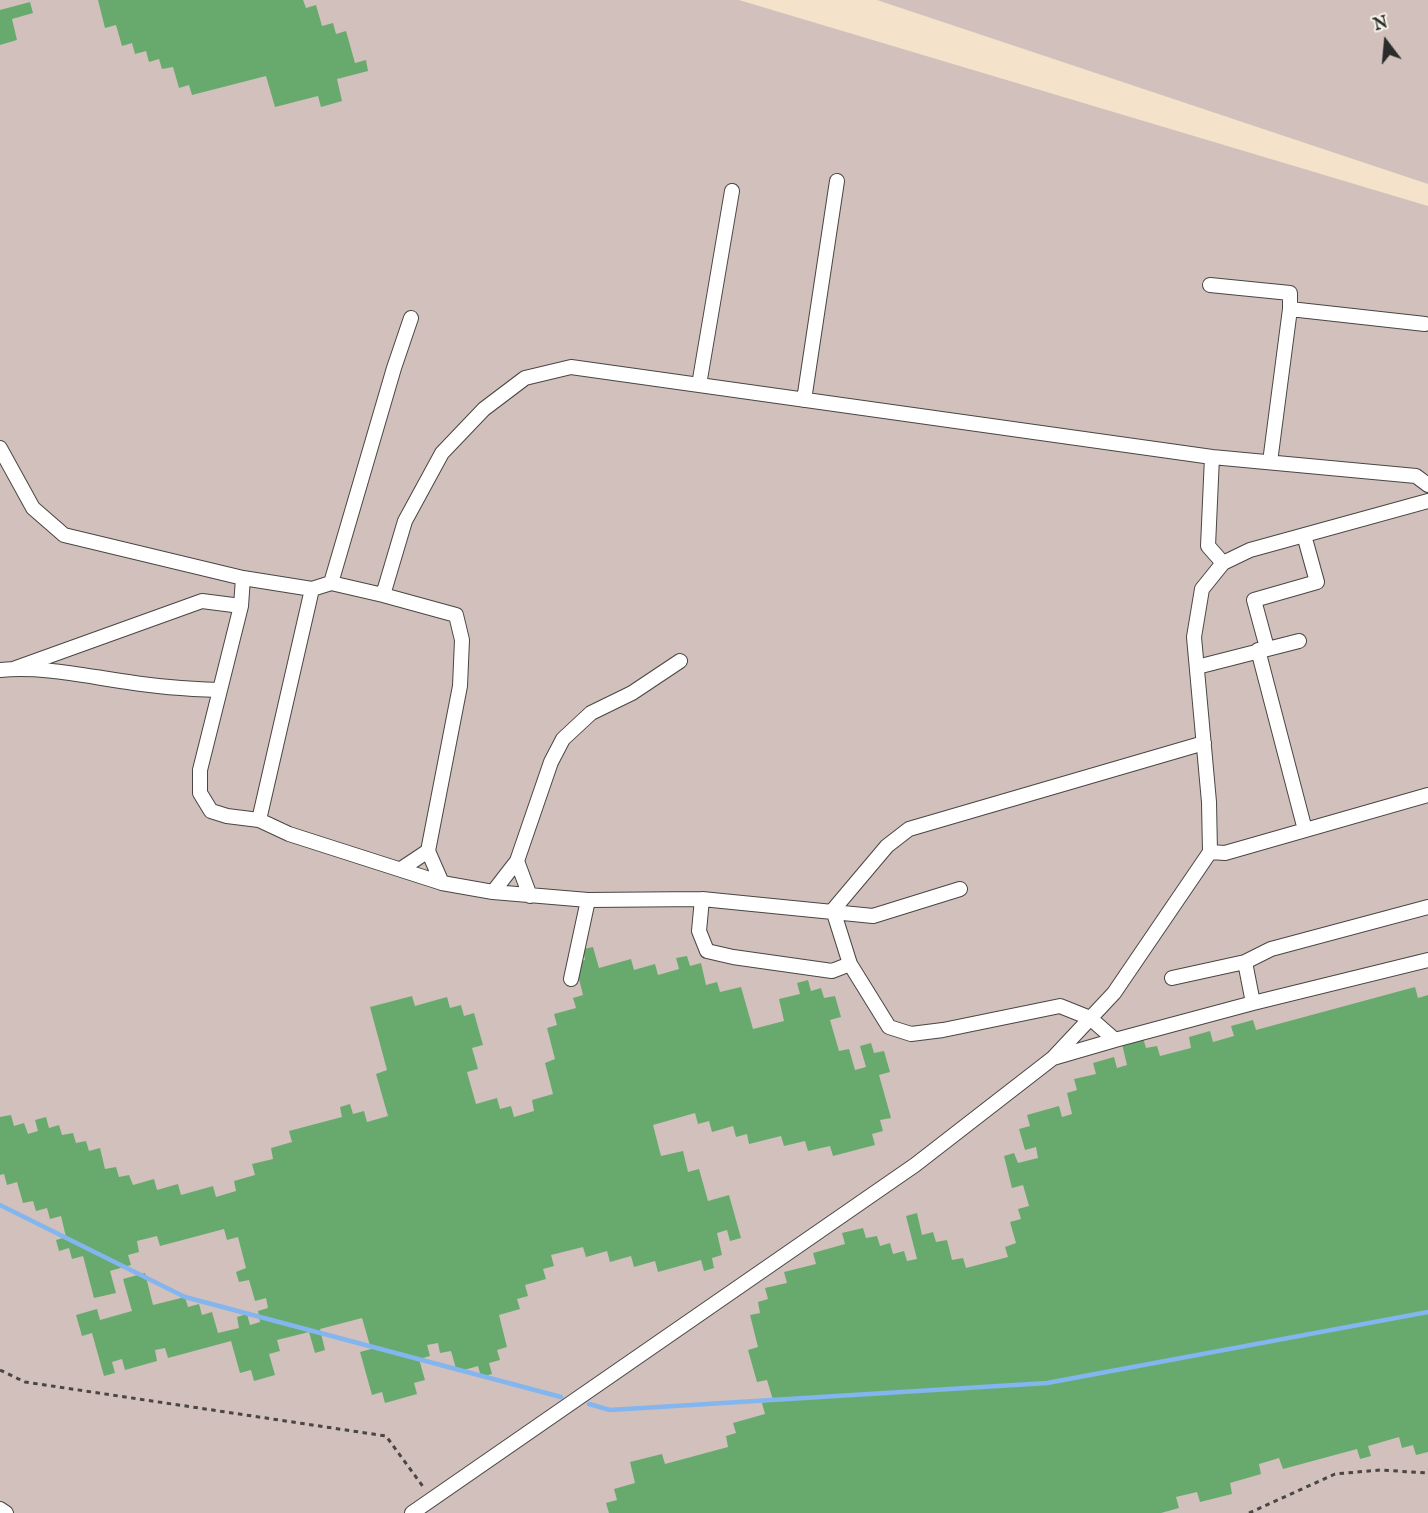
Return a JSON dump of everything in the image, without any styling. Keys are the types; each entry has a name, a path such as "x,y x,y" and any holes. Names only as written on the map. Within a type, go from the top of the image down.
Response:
{"lane":[{"path":"804,400 837,181"},
{"path":"699,385 732,191"},
{"path":"1210,285 1290,293 1290,309 1270,462"},
{"path":"1290,309 1425,324"},
{"path":"331,584 411,318"},
{"path":"383,595 405,521 442,453 484,409 525,378 571,367 1212,457 1416,476 1428,485"},
{"path":"0,448 33,508 64,535 243,578 312,589 331,584 383,595 456,615 462,640 460,686 428,851 442,883"},
{"path":"1212,457 1208,546 1223,563"},
{"path":"412,1513 915,1165 1053,1058 1114,993 1209,852 1209,802 1194,638 1202,589 1223,563 1250,550 1428,501"},
{"path":"1304,535 1317,582 1254,600 1263,649 1305,830"},
{"path":"243,578 241,606 200,770 200,793 211,811 227,816 259,820 289,834 442,883 530,896 588,900 702,899 833,910 873,916 960,889"},
{"path":"259,820 312,589"},
{"path":"6,669 202,601 241,606"},
{"path":"1197,667 1299,641"},
{"path":"493,892 518,861 551,762 563,740 591,713 632,693 680,661"},
{"path":"6,669 67,672 139,684 219,690"},
{"path":"833,910 887,846 909,829 1204,743"},
{"path":"1209,852 1225,853 1428,795"},
{"path":"401,869 428,851"},
{"path":"518,861 530,896"},
{"path":"702,899 699,931 707,951 733,957 832,971 850,964"},
{"path":"571,979 588,900"},
{"path":"1172,978 1245,962 1271,949 1428,907"},
{"path":"833,910 850,964 888,1028 911,1034 943,1030 1060,1006 1090,1018 1115,1040"},
{"path":"1053,1058 1253,1003 1428,960"},
{"path":"1245,962 1253,1003"},
{"path":"0,1509 6,1513"}],"path":[{"path":"0,1370 25,1382 386,1436 432,1499"},
{"path":"1249,1513 1335,1474 1380,1470 1428,1473"}],"shaded area":[{"path":"0,0 739,0 1428,206 1428,1513 0,1513"},
{"path":"877,0 1428,0 1428,184"}],"green space":[{"path":"98,0 303,0 306,8 316,5 322,26 333,23 336,34 346,31 355,63 366,60 368,71 337,79 342,101 321,107 318,96 275,107 266,76 192,95 189,85 179,88 173,67 162,69 159,59 149,62 146,51 135,54 132,43 122,46 116,25 105,28"},
{"path":"30,2 33,13 12,19 17,40 0,45 0,10"},
{"path":"593,947 599,968 631,959 634,970 655,964 658,975 679,969 676,958 687,956 690,966 701,963 706,985 717,982 720,992 741,987 753,1029 784,1021 779,999 800,994 797,983 808,980 811,991 821,988 824,998 835,996 841,1017 830,1020 839,1051 849,1049 855,1070 866,1067 860,1046 871,1043 874,1053 884,1051 890,1072 879,1075 891,1118 880,1120 883,1131 872,1134 875,1145 833,1156 830,1146 808,1151 805,1141 784,1146 781,1136 749,1144 747,1134 736,1137 733,1126 712,1132 709,1121 698,1124 695,1113 653,1125 661,1156 683,1151 688,1172 699,1169 708,1201 729,1195 741,1238 730,1241 727,1230 717,1233 722,1255 712,1258 714,1268 704,1271 701,1260 658,1272 655,1261 634,1267 631,1256 610,1262 607,1251 586,1257 583,1247 551,1255 554,1266 543,1269 546,1279 525,1285 528,1296 517,1299 520,1309 499,1315 507,1347 497,1350 500,1360 489,1363 492,1374 481,1377 478,1366 457,1372 451,1351 440,1353 438,1343 427,1345 430,1356 419,1359 425,1380 414,1383 417,1394 385,1403 382,1392 372,1395 360,1352 371,1349 362,1318 320,1329 325,1350 315,1353 309,1332 277,1340 280,1351 269,1354 275,1375 254,1381 251,1370 240,1373 231,1341 168,1358 165,1348 155,1350 157,1361 125,1370 122,1359 112,1362 115,1373 104,1376 92,1333 82,1336 76,1315 97,1309 100,1320 132,1311 123,1279 145,1273 153,1305 185,1297 188,1307 199,1304 202,1315 212,1312 218,1333 239,1328 237,1317 247,1314 250,1325 260,1322 258,1311 268,1308 266,1298 255,1301 249,1280 239,1282 236,1272 246,1268 238,1237 227,1240 224,1229 160,1246 157,1236 137,1241 139,1252 128,1255 131,1265 110,1271 116,1293 94,1298 83,1256 72,1259 69,1248 59,1251 56,1240 66,1237 61,1216 50,1219 47,1208 36,1211 33,1201 23,1203 17,1182 7,1185 4,1174 0,1175 0,1117 11,1115 14,1126 24,1123 28,1134 38,1131 35,1120 46,1117 49,1128 59,1125 62,1135 73,1133 76,1143 86,1141 89,1151 100,1148 105,1169 116,1167 119,1177 129,1175 133,1185 154,1179 157,1190 178,1184 181,1195 213,1186 216,1197 236,1191 234,1181 255,1175 252,1164 273,1159 271,1148 292,1142 289,1131 342,1117 340,1107 350,1104 353,1114 364,1111 367,1122 388,1116 376,1074 387,1070 370,1007 412,996 415,1006 447,997 450,1008 461,1005 464,1016 474,1013 483,1045 472,1048 478,1069 467,1072 476,1104 497,1098 500,1109 511,1106 514,1117 534,1111 532,1100 553,1094 545,1063 555,1059 547,1028 557,1025 554,1014 576,1008 573,998 583,995 575,963 585,960 583,949"},
{"path":"1415,987 1418,998 1428,995 1428,1452 1416,1455 1413,1445 1402,1448 1399,1437 1368,1446 1371,1456 1360,1459 1357,1449 1283,1469 1279,1458 1259,1464 1261,1474 1230,1483 1232,1494 1200,1502 1197,1492 1176,1497 1179,1508 1161,1513 609,1513 606,1503 617,1500 614,1489 635,1483 630,1462 662,1454 665,1464 728,1447 726,1436 736,1433 733,1423 765,1414 762,1403 773,1400 767,1380 757,1382 748,1350 758,1347 750,1315 760,1313 758,1302 768,1299 765,1288 787,1283 784,1272 816,1264 813,1253 845,1244 842,1233 863,1228 866,1238 877,1236 880,1246 890,1243 893,1254 904,1251 907,1261 917,1259 906,1216 917,1213 922,1235 933,1232 936,1242 947,1240 952,1260 963,1258 966,1268 1008,1257 1005,1247 1016,1243 1010,1222 1021,1219 1018,1209 1029,1206 1023,1185 1012,1188 1004,1156 1014,1153 1018,1163 1038,1158 1036,1147 1025,1150 1019,1129 1030,1126 1027,1115 1059,1106 1062,1117 1072,1114 1067,1093 1077,1090 1074,1079 1096,1074 1093,1063 1114,1057 1117,1068 1127,1065 1122,1044 1143,1038 1146,1048 1157,1046 1160,1056 1191,1048 1189,1037 1210,1031 1213,1042 1234,1036 1231,1026 1253,1020 1256,1030"}],"waterway":[{"path":"0,1205 185,1297 561,1397"},
{"path":"589,1404 610,1410 1047,1383 1428,1312"}]}
